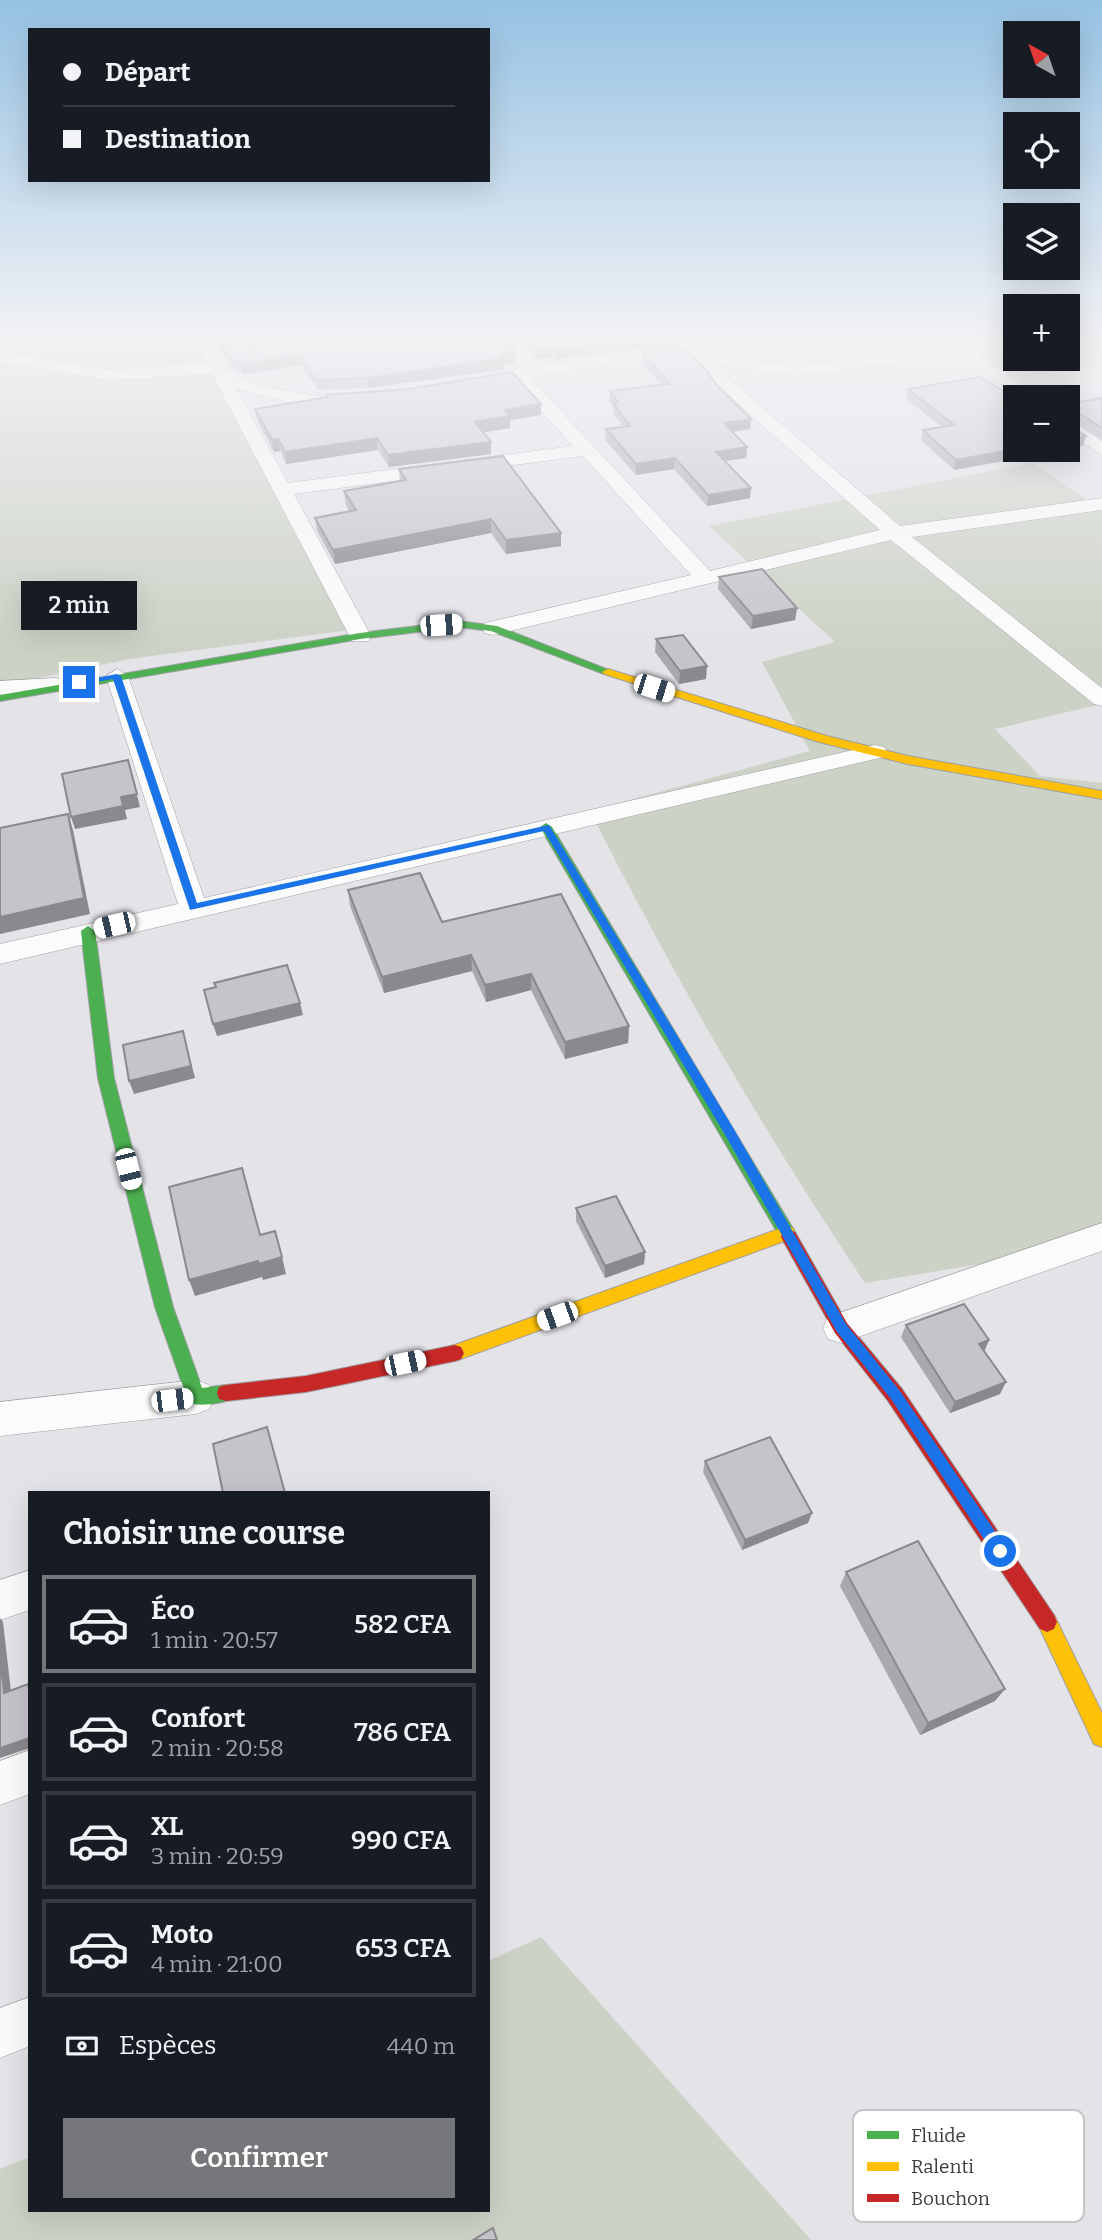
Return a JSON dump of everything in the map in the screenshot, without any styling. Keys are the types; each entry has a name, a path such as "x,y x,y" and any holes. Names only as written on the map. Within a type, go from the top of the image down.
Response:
{"street":[{"path":"254,441 360,636"},
{"path":"580,441 705,578"},
{"path":"790,441 895,533 1102,699"},
{"path":"281,490 587,450"},
{"path":"493,628 895,533 1102,504"},
{"path":"0,698 61,685 360,636 458,624 493,628 666,692 754,721 875,752 1005,779 1102,795"},
{"path":"117,676 193,907"},
{"path":"0,688 61,685"},
{"path":"0,954 88,931 875,752"},
{"path":"546,827 841,1328 895,1395 1045,1618 1102,1736"},
{"path":"88,931 106,1078 164,1307 196,1397"},
{"path":"0,1419 306,1384 454,1353 787,1233"},
{"path":"841,1328 1102,1237"},
{"path":"0,1600 28,1591"},
{"path":"0,1783 28,1773"},
{"path":"0,2033 28,2022"}],"shaded area":[{"path":"0,441 249,441 350,630 129,659 0,686"},
{"path":"1034,463 1102,511 1102,704 995,729 1040,776 1102,783 1102,1244 865,1283 720,1052 590,811 810,751 762,662 835,642 709,526"},
{"path":"541,1937 811,2240 0,2240 0,2169 28,2158 28,2212 490,2212 490,1960"}],"building":[{"path":"279,441 360,441 285,452"},
{"path":"379,441 491,442 388,455"},
{"path":"616,441 741,441 747,447 716,452 751,488 708,495 675,458 636,464"},
{"path":"935,441 1003,441 1003,451 956,460"},
{"path":"503,456 561,533 506,540 491,519 333,550 315,518 356,510 344,491 406,480 399,469"},
{"path":"762,569 797,608 753,616 719,577"},
{"path":"683,635 707,666 680,671 656,639"},
{"path":"128,760 137,794 121,797 123,806 71,817 62,774"},
{"path":"68,814 84,898 0,917 0,828"},
{"path":"420,873 442,922 561,894 629,1026 565,1042 531,974 485,985 471,955 382,977 348,890"},
{"path":"287,965 300,1003 213,1024 204,990 216,987 214,983"},
{"path":"183,1031 191,1066 129,1081 123,1045"},
{"path":"242,1168 260,1235 275,1231 282,1257 189,1280 169,1187"},
{"path":"616,1196 645,1252 605,1266 576,1208"},
{"path":"964,1304 989,1340 979,1344 1006,1382 955,1402 906,1325"},
{"path":"267,1427 284,1491 223,1491 213,1444"},
{"path":"770,1437 812,1513 745,1540 705,1461"},
{"path":"918,1541 1005,1689 928,1723 846,1572"},
{"path":"0,1656 4,1693 28,1684 28,1739 0,1748"},
{"path":"493,2228 497,2240 473,2240"}],"traffic: fast":[{"path":"0,698 360,636 458,624 493,628 608,672"},
{"path":"546,827 789,1237"},
{"path":"88,931 106,1078 164,1307 196,1397 226,1393"}],"traffic: slow":[{"path":"608,672 823,739 908,760 1102,795"},
{"path":"455,1353 787,1233"},
{"path":"1047,1622 1102,1736"}],"traffic: jam":[{"path":"789,1237 841,1328 895,1395 1047,1622"},
{"path":"226,1393 306,1384 455,1353"}],"route":[{"path":"79,682 117,676 193,907 546,827 728,1129 841,1328 895,1395 1000,1551"}]}
